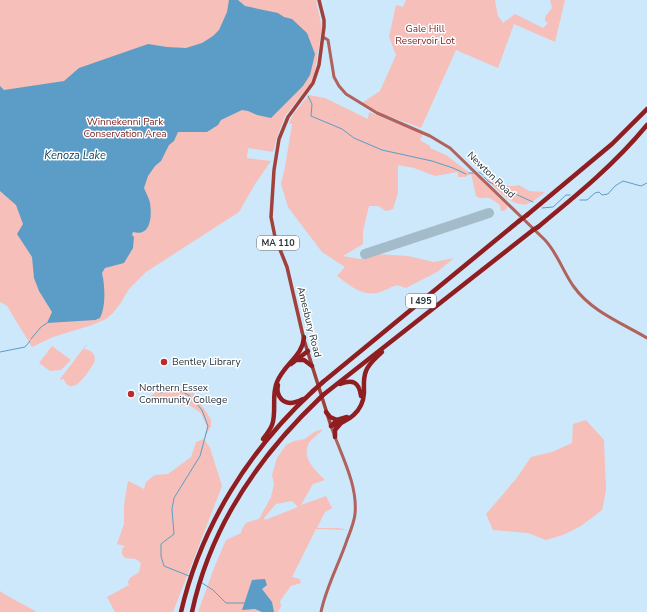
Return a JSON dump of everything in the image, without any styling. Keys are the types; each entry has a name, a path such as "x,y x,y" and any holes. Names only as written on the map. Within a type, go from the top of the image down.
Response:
{"highway":[{"name":"I 495","path":"181,612 194,568 210,530 229,493 254,456 272,433 305,398 323,382 612,144 647,109"},
{"name":"I 495","path":"192,612 209,557 236,500 257,469 290,427 330,390 593,182 647,125"},
{"path":"331,426 356,413 362,404 364,377 370,364 411,326"},
{"path":"304,337 302,348 296,358 283,373 277,389 278,394 285,402 290,403 305,398"},
{"path":"254,456 272,425 274,417 274,392 276,383 284,369 307,350"},
{"path":"296,358 304,360 312,366"},
{"path":"330,390 340,384 350,382 356,384 360,389 361,399 357,409 348,417 339,421 335,430 335,437"},
{"path":"326,412 330,417 339,421"}],"main road":[{"name":"MA 110","path":"319,0 324,20 323,38"},
{"name":"Newton Road","path":"323,38 328,40 334,77 346,94 377,114 430,136 450,148 544,238 555,254 570,283 587,302 647,338"},
{"name":"Amesbury Road","path":"321,612 351,530 355,513 354,495 307,350 287,267 273,229 271,203 279,139 288,117 313,84 317,76 323,38"}],"green space":[{"name":"Winnekenni Park Conservation Area","path":"0,0 316,0 322,28 315,71 310,84 285,116 273,152 248,148 247,158 271,161 255,184 239,212 146,272 129,289 120,304 106,319 53,337 32,347 7,306 0,302"},
{"name":"Gale Hill Reservoir Lot","path":"406,0 495,0 498,16 503,23 515,14 543,28 548,23 545,21 545,17 552,8 550,0 565,0 555,42 514,24 498,68 456,50 421,128 380,113 362,103 380,91 396,55 389,37 396,5 403,7"},
{"path":"309,95 325,98 368,119 369,112 423,134 420,140 430,146 430,148 446,155 471,174 465,177 458,177 458,172 435,176 414,168 398,165 398,193 393,209 386,211 378,206 369,206 363,231 363,244 343,256 360,259 376,254 408,256 434,262 454,258 437,272 406,288 397,285 379,292 370,293 365,293 355,289 337,276 345,267 322,252 288,207 281,184 292,124 289,123 294,113"},
{"path":"471,173 474,173 507,206 504,211 501,211 500,205 492,199 479,198 476,196"},
{"path":"486,179 495,180 510,186 519,185 529,191 545,192 527,204 516,203 505,196"},
{"path":"86,345 84,349 93,353 95,358 94,363 80,382 71,386 67,384 63,378 62,380 60,379"},
{"path":"52,346 71,360 61,370 50,371 39,363"},
{"path":"170,385 193,393 207,413 211,420 211,426 204,439 207,427 201,413 191,406 156,401 151,396 160,389"},
{"path":"586,420 604,440 606,491 602,510 581,526 563,535 546,540 528,533 493,530 486,514 516,479 531,457 552,452 572,443 573,424"},
{"path":"323,429 308,445 308,460 325,480 313,484 301,505 326,496 332,508 325,512 317,528 339,528 348,530 316,529 292,577 300,579 301,583 291,586 280,601 281,606 278,612 198,612 226,540 241,533 245,524 259,519 271,497 274,484 272,475 277,458 286,445 294,441 305,439 314,432","holes":["292,501 298,507 265,520 264,518 276,504"]},
{"path":"204,439 210,448 222,486 173,612 115,612 107,597 129,585 128,582 130,578 139,572 141,563 136,559 125,558 122,554 122,549 125,546 117,544 124,524 124,505 128,481 144,489 146,482 155,475 168,474 191,457 196,442"},
{"path":"0,591 4,594 37,612 0,612"}],"water":[{"name":"Kenoza Lake","path":"229,0 238,0 245,6 278,13 284,17 292,19 307,33 315,54 310,75 303,86 271,118 242,110 221,120 218,125 207,132 178,132 161,161 155,166 148,176 144,188 150,201 151,208 147,228 139,233 133,232 133,248 124,263 105,268 102,273 104,296 100,318 95,320 47,323 52,312 39,291 34,278 32,257 17,234 23,224 16,205 0,191 0,86 4,90 64,81 79,68 148,44 186,48 202,43 219,30 227,12"},
{"path":"265,579 267,585 262,589 272,602 274,612 262,612 255,609 242,610 252,580"}],"waterway":[{"path":"308,96 312,104 311,116 342,129 354,138 382,150 432,161 466,174"},
{"path":"479,172 483,175"},
{"path":"484,177 489,182 533,202"},
{"path":"580,200 587,200 595,193 599,192 602,195 608,194 615,186 623,181 641,186 647,183"},
{"path":"542,208 553,207 566,195 570,195"},
{"path":"31,339 41,327 47,323"},
{"path":"0,352 25,347 30,341"},
{"path":"160,393 171,389 183,392 190,396 202,410 208,426 200,456 174,498 172,509 174,534 161,544 161,556 164,566 189,576"},
{"path":"202,583 213,590 226,603 244,603"}],"runway":[{"path":"365,254 489,213"}],"place":[{"name":"Bentley Library","path":"164,362"},
{"name":"Northern Essex Community College","path":"131,394"}]}
